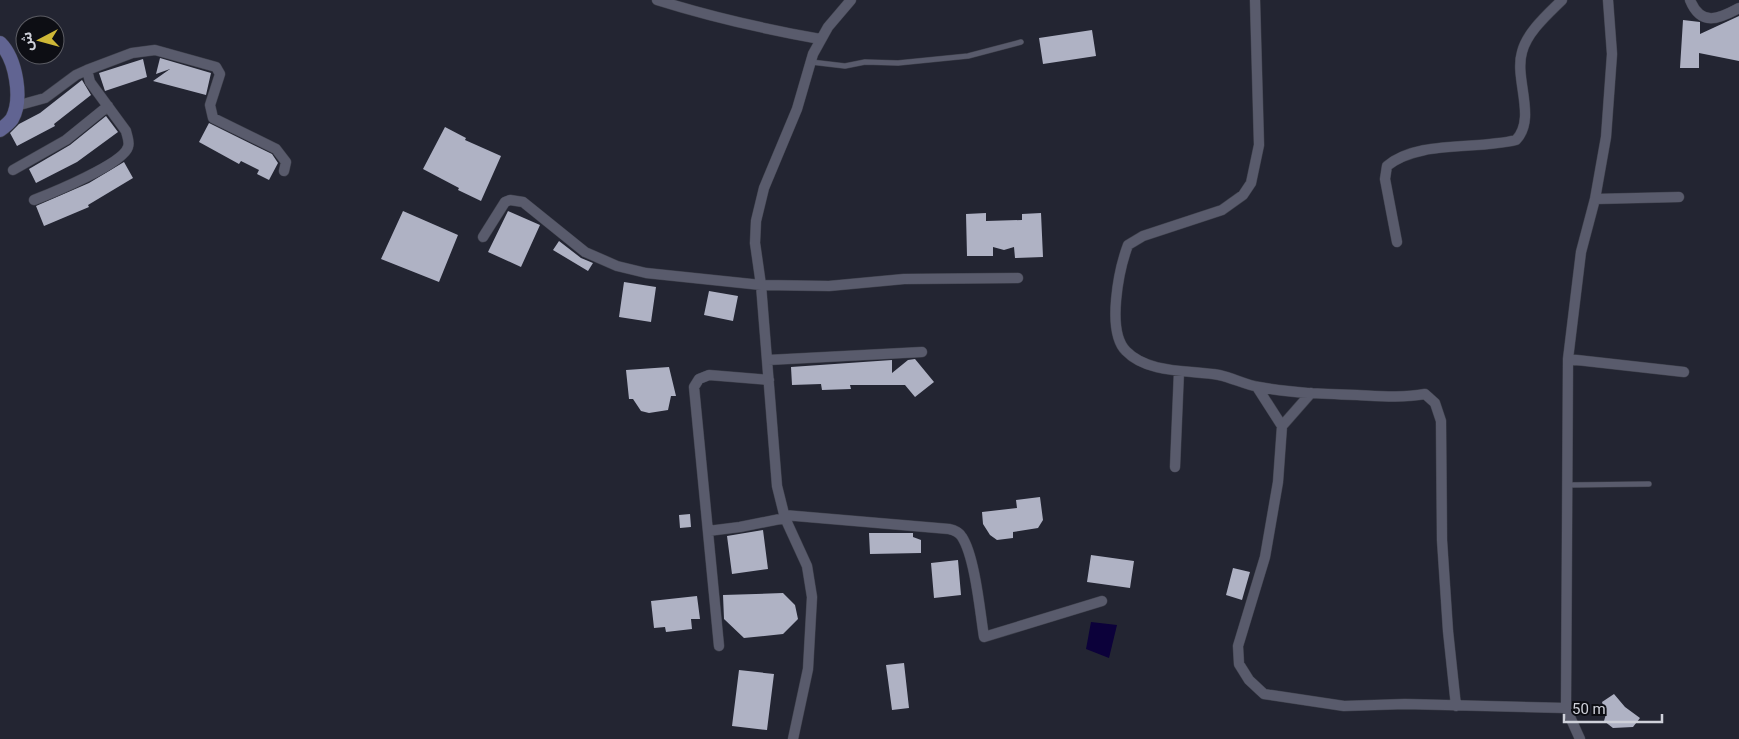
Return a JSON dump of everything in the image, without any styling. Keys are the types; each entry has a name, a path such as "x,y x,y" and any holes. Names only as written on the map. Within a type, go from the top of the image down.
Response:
{"street":[{"path":"657,0 731,21 820,39"},
{"path":"793,739 808,669 812,597 807,566 784,516 777,486 768,360 761,286 756,258 756,221 769,172 797,109 820,39 851,0"},
{"path":"1255,0 1254,50 1258,145 1251,183 1243,195 1222,210 1136,239 1128,245 1120,265 1116,326 1119,342 1126,351 1142,361 1179,371 1224,376 1257,387 1311,394 1392,396 1425,394 1435,403 1440,421 1442,540 1448,631 1456,706"},
{"path":"1397,242 1385,180 1387,166 1396,158 1408,153 1479,146 1516,140 1523,128 1520,71 1524,46 1539,24 1562,0"},
{"path":"1580,739 1566,708 1568,359 1581,252 1595,200 1606,137 1612,54 1608,0"},
{"path":"1690,0 1700,15 1709,19 1717,19 1739,8"},
{"path":"0,43 5,48 12,67 16,106 12,119 0,130"},
{"path":"16,106 45,98 87,70 132,53 155,50 216,67 220,74 210,105 213,118 276,149 286,162 284,171"},
{"path":"34,200 77,182 120,157 128,148 126,131 90,82 87,70"},
{"path":"13,170 66,140 108,106"},
{"path":"1595,200 1680,197"},
{"path":"483,236 505,202 518,200 585,252 617,266 664,275 761,286 829,286 904,279 1018,278"},
{"path":"768,360 922,352"},
{"path":"1568,359 1684,372"},
{"path":"1175,467 1179,371"},
{"path":"718,646 694,387 696,381 709,375 769,380"},
{"path":"1257,387 1282,426 1278,482 1265,557 1238,646 1239,664 1249,680 1264,694 1344,706 1566,708"},
{"path":"1282,426 1311,394"},
{"path":"708,530 740,527 784,516 949,529 959,533 966,545 984,637 1102,601"}],"lane":[{"path":"811,62 845,66 865,62 898,62 968,56 1021,42"},
{"path":"1568,486 1649,484"}],"shaded area":[{"path":"1091,622 1117,625 1109,658 1086,649"}],"building":[{"path":"1739,16 1739,61 1699,53 1699,68 1680,68 1683,20 1700,22 1700,34"},
{"path":"1092,30 1096,56 1043,64 1039,38"},
{"path":"160,58 211,73 206,95 153,81 170,69 156,74"},
{"path":"143,59 147,77 105,91 99,73"},
{"path":"82,80 91,95 54,124 55,126 17,146 10,133 19,124 40,113"},
{"path":"106,116 118,132 77,162 36,183 29,169 70,145"},
{"path":"209,123 272,154 278,163 269,180 257,174 259,170 241,161 239,164 199,142"},
{"path":"445,127 466,138 465,140 501,156 481,201 423,169"},
{"path":"124,162 133,178 88,205 89,207 44,226 36,206 89,183"},
{"path":"403,211 458,235 439,282 381,259"},
{"path":"508,211 540,225 521,267 488,252"},
{"path":"986,213 986,221 1022,220 1022,214 1041,213 1043,257 1015,258 1014,247 1004,250 993,247 993,256 967,256 966,214"},
{"path":"559,241 581,258 593,263 588,271 553,250"},
{"path":"624,282 656,287 651,322 619,317"},
{"path":"709,291 738,296 733,321 704,315"},
{"path":"915,359 934,382 915,397 905,385 850,385 851,389 822,390 821,384 792,385 791,367 892,360 892,373 908,360"},
{"path":"669,367 676,396 671,396 668,410 649,413 641,411 633,399 629,399 626,370"},
{"path":"1040,497 1043,520 1038,528 1013,532 1013,538 997,540 990,535 983,524 982,512 1017,508 1016,500"},
{"path":"690,514 691,527 680,528 679,515"},
{"path":"763,530 768,569 732,574 727,536"},
{"path":"869,533 913,533 913,537 921,540 921,553 870,554"},
{"path":"1091,555 1134,561 1130,588 1087,582"},
{"path":"958,560 961,595 934,598 931,563"},
{"path":"1233,568 1250,572 1242,600 1226,595"},
{"path":"783,593 795,605 798,619 783,634 744,638 724,619 723,595"},
{"path":"697,596 700,619 691,619 692,629 666,632 665,627 654,628 651,601"},
{"path":"904,663 909,708 892,710 886,665"},
{"path":"739,670 774,674 767,730 732,726"},
{"path":"1614,694 1625,707 1640,718 1633,727 1613,728 1604,721 1606,714 1602,702"}]}
